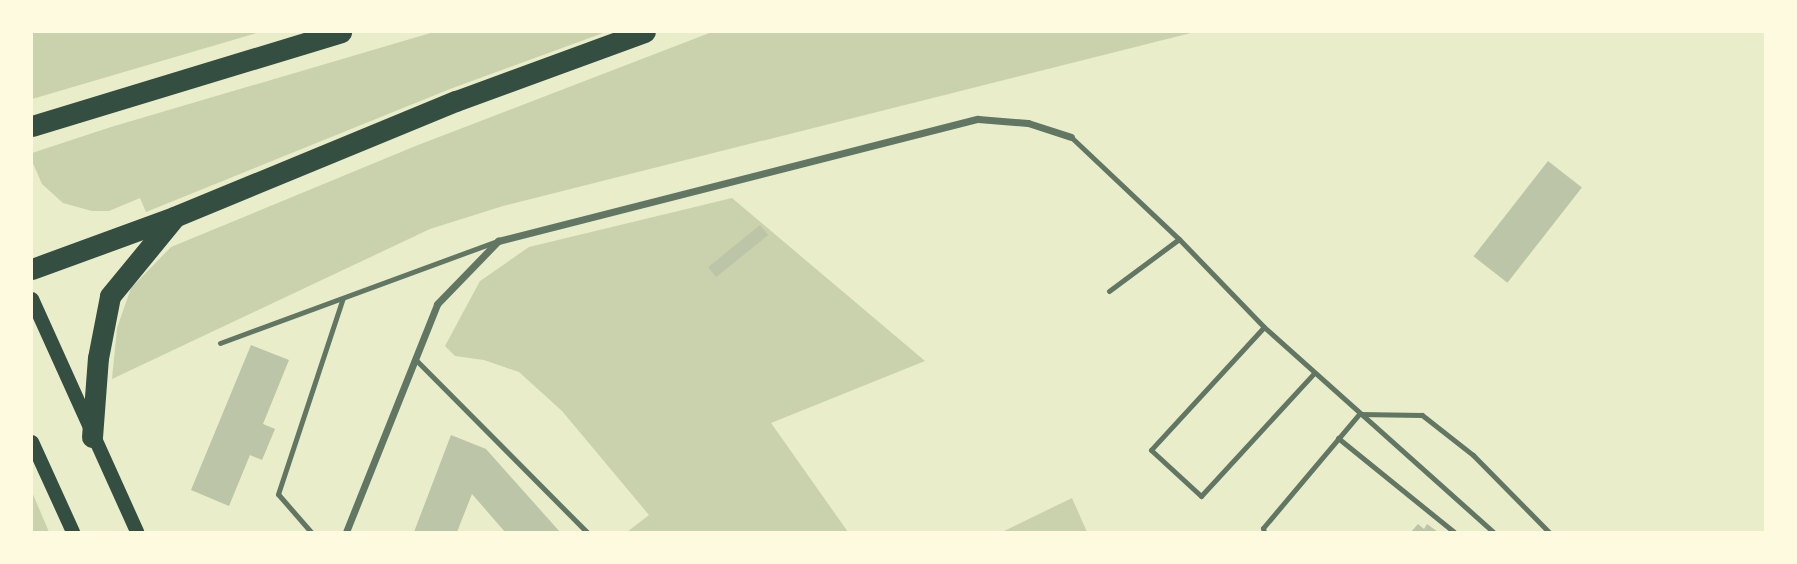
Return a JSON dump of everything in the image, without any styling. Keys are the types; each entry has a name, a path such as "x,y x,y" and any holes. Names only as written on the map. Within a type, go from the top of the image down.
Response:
{"highway":[{"path":"32,126 341,32"},
{"path":"32,269 174,217 456,101 645,32"},
{"path":"92,437 98,358 110,296 174,217"}],"main road":[{"path":"32,299 137,533"},
{"path":"32,442 73,533"}],"street":[{"path":"346,533 437,304 498,241 978,119 1028,122 1071,137"}],"lane":[{"path":"1071,137 1179,239 1264,327 1493,533"},
{"path":"1109,291 1179,239"},
{"path":"220,343 498,241"},
{"path":"311,533 278,494 343,298"},
{"path":"1264,327 1152,450 1202,496 1314,373"},
{"path":"415,359 587,533"},
{"path":"1264,533 1263,528 1359,414 1422,415 1473,455 1549,533"},
{"path":"1338,438 1454,533"}],"green space":[{"path":"32,32 260,32 32,99"},
{"path":"434,32 606,32 450,89 146,212 140,198 109,211 92,211 63,203 42,184 32,161 32,153 111,127"},
{"path":"712,32 1195,32 503,206 430,229 112,379 117,328 131,288 171,247 418,145"},
{"path":"732,198 925,361 771,423 848,532 627,532 649,515 562,411 519,372 484,360 455,356 445,346 480,281 529,247"},
{"path":"32,492 49,532 32,532"},
{"path":"1072,498 1087,532 1002,532"}],"building":[{"path":"1548,161 1582,187 1507,283 1474,256"},
{"path":"760,225 768,235 716,277 708,267"},
{"path":"251,345 289,360 263,424 275,429 262,460 250,455 229,506 191,490"},
{"path":"451,435 486,449 560,532 505,532 472,494 457,532 414,532"},
{"path":"1418,524 1424,529 1427,524 1438,532 1411,532"}]}
